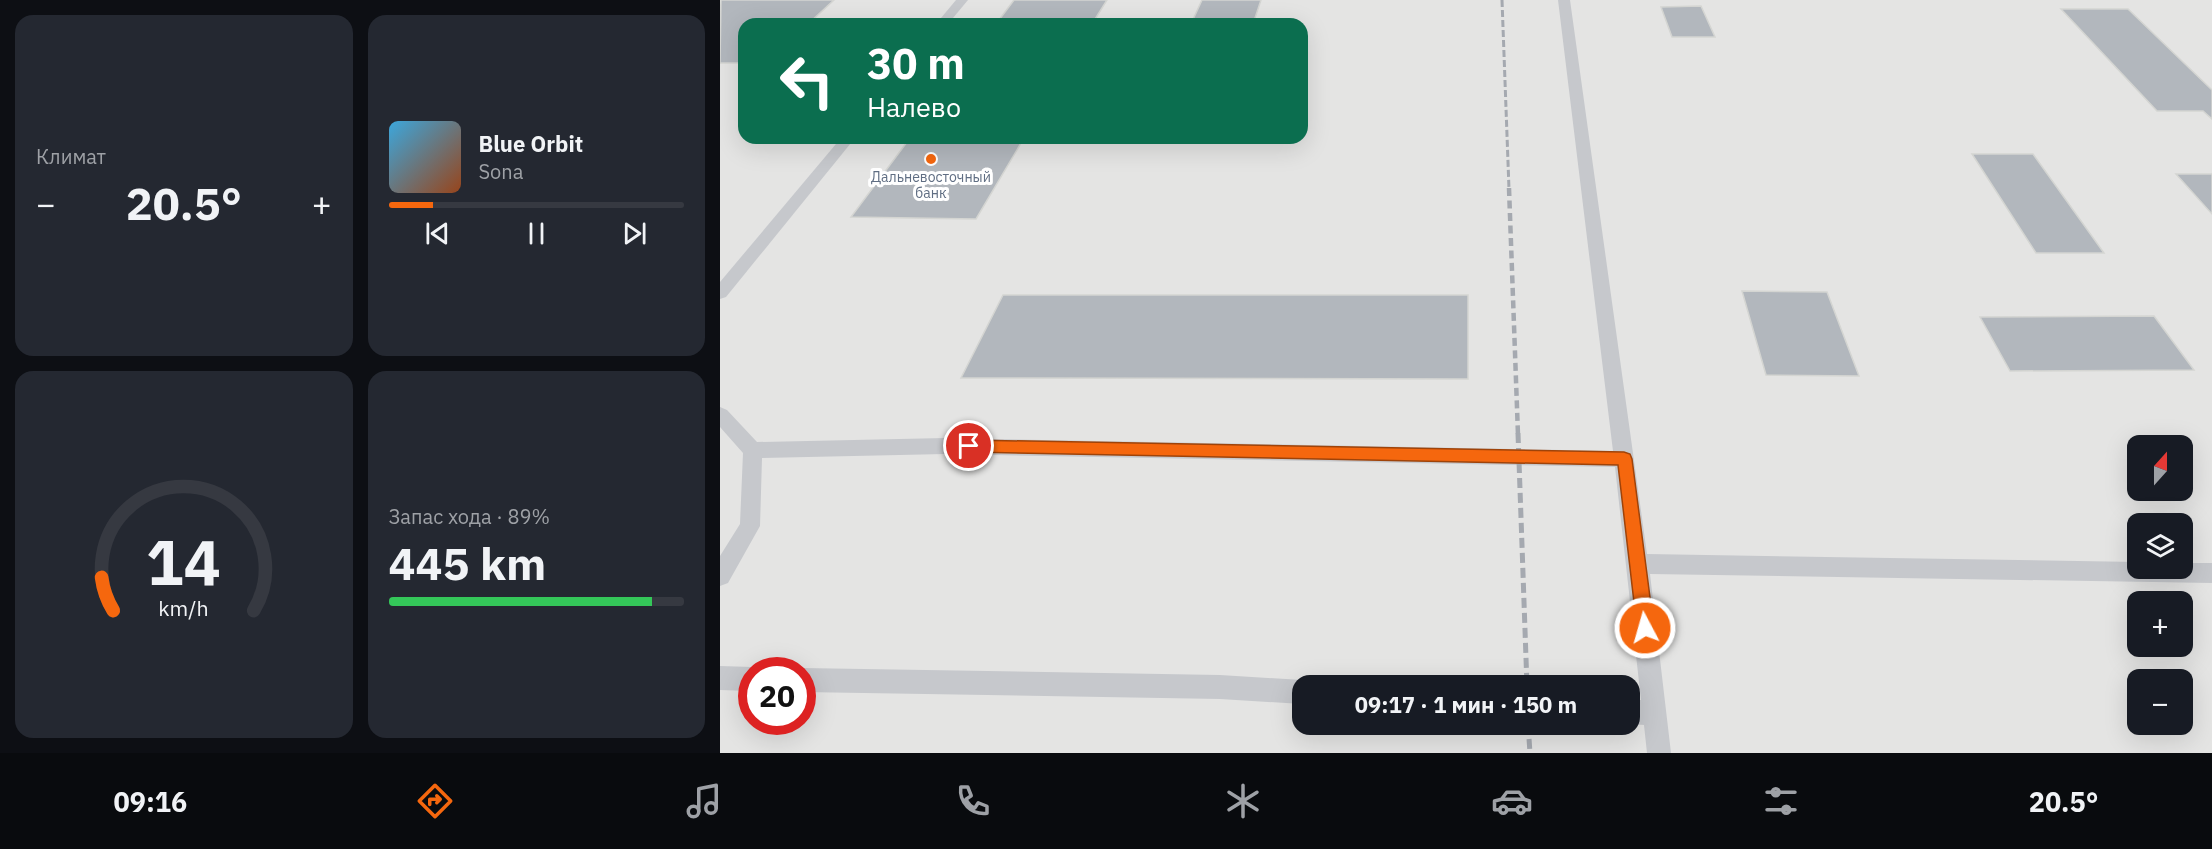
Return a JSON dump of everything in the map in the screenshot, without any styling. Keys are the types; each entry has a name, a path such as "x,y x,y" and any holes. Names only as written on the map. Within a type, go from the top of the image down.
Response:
{"lane":[{"path":"947,18 962,0"},
{"path":"1564,0 1638,564 1659,753"},
{"path":"720,293 843,144"},
{"path":"720,415 753,450 750,526 720,576"},
{"path":"753,450 945,446 1624,459"},
{"path":"1638,564 2212,573"},
{"path":"720,678 738,679"},
{"path":"816,680 1220,687 1292,691"},
{"path":"1640,712 1654,713"}],"shaded area":[{"path":"725,0 2212,0 2212,753 720,753 720,4"}],"building":[{"path":"721,0 834,0 814,18 738,18 738,63 720,63"},
{"path":"1014,0 1107,0 1096,18 1000,18"},
{"path":"1202,0 1261,0 1255,18 1194,18"},
{"path":"1701,6 1715,37 1672,37 1661,7"},
{"path":"2061,9 2128,9 2212,90 2212,119 2203,111 2157,111"},
{"path":"906,144 1020,144 976,219 851,217"},
{"path":"1972,154 2033,154 2104,253 2036,253"},
{"path":"2176,174 2212,174 2212,214"},
{"path":"1742,291 1827,292 1859,376 1766,375"},
{"path":"1003,295 1468,295 1468,379 961,378"},
{"path":"2154,316 2194,370 2010,371 1980,317"}],"railway":[{"path":"1502,0 1509,189"},
{"path":"1509,188 1518,435"},
{"path":"1518,433 1527,675"},
{"path":"1529,735 1530,753"}],"place":[{"name":"Дальневосточный банк","path":"931,159"}],"route":[{"path":"969,446 1624,459 1645,628"}]}
